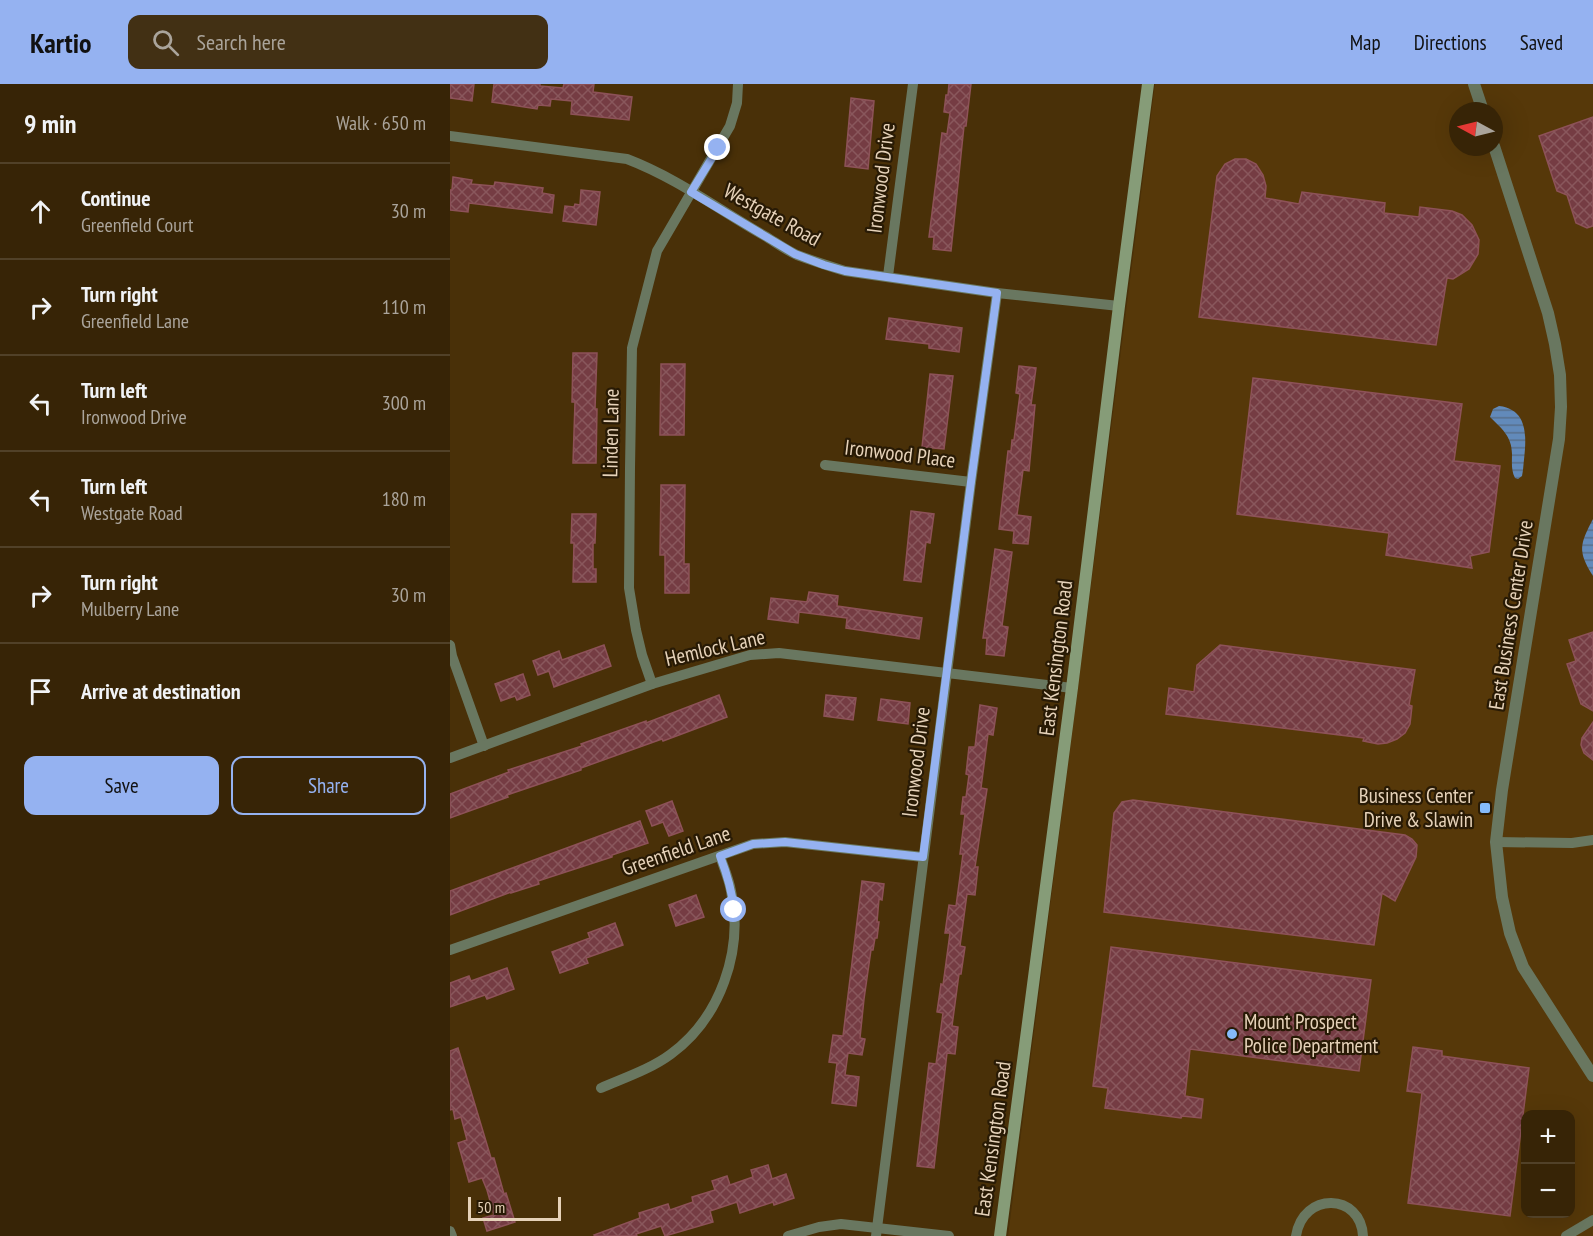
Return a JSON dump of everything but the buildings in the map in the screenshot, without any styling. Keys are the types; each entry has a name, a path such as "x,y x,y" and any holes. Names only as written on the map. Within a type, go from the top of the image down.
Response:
{"main road":[{"name":"East Kensington Road","path":"1000,1236 1148,84"}],"street":[{"name":"Linden Lane","path":"652,684 636,630 629,588 632,348 657,251 730,126 737,103 738,84"},
{"name":"Ironwood Drive","path":"888,276 913,84"},
{"path":"1474,84 1480,102"},
{"name":"Westgate Road","path":"450,136 627,159 674,181 795,254 845,271 997,293 1119,306"},
{"name":"East Business Center Drive","path":"1497,156 1553,334 1560,375 1561,407 1559,439 1502,790 1496,842 1502,897 1510,933 1523,967 1593,1076"},
{"name":"Ironwood Drive","path":"877,1232 923,857 997,293"},
{"name":"Ironwood Place","path":"825,465 971,482"},
{"path":"450,645 484,746"},
{"name":"Hemlock Lane","path":"450,758 652,684 750,655 779,653 1072,688"},
{"path":"1496,842 1572,843 1593,840"},
{"name":"Greenfield Lane","path":"450,950 753,844 785,842 923,857"},
{"path":"601,1088 669,1056 697,1030 715,1003 727,974 735,931 732,893 720,856"},
{"path":"1296,1236 1306,1213 1324,1203 1335,1203 1353,1212 1360,1221 1363,1236"},
{"path":"1566,1236 1593,1220"},
{"path":"788,1236 819,1227 841,1224 877,1232 949,1236"},
{"path":"450,1231 452,1236"}],"shaded area":[{"path":"1155,84 1593,84 1593,1236 1008,1236"}],"water":[{"path":"1499,406 1510,409 1522,422 1525,450 1522,476 1518,479 1515,478 1513,472 1512,448 1508,437 1490,417 1493,409"},
{"path":"1593,519 1593,576 1584,560 1582,548 1585,535"}],"place":[{"name":"Business Center Drive & Slawin","path":"1485,808"},
{"name":"Mount Prospect Police Department","path":"1232,1034"}],"route":[{"path":"718,148 691,192 795,254 845,271 997,293 923,857 785,842 753,844 720,856 732,893 734,910"}]}
